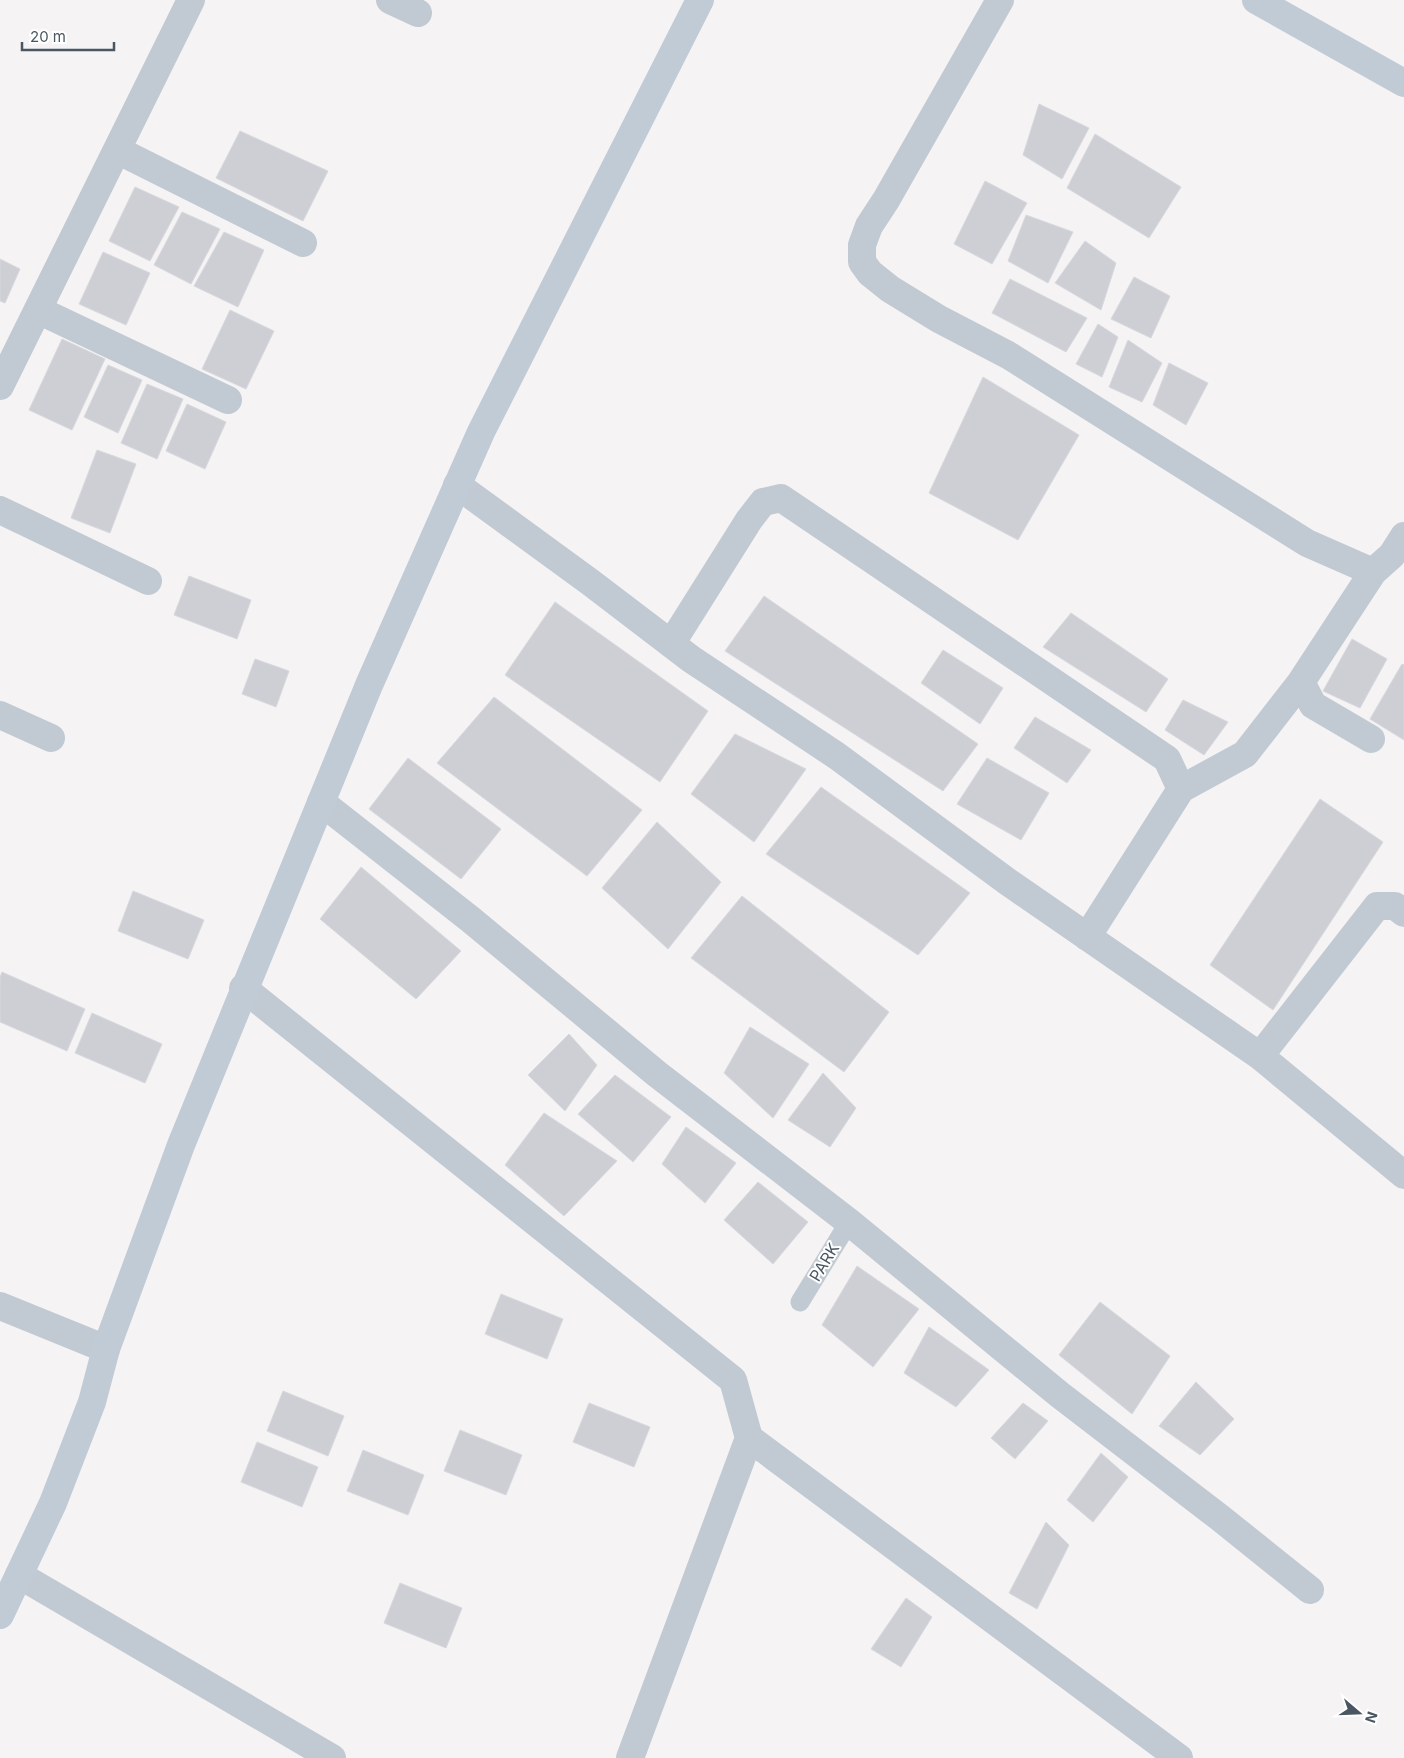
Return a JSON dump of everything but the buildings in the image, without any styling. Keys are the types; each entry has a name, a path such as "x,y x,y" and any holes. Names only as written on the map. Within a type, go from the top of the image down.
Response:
{"street":[{"path":"0,386 191,0"},
{"path":"390,0 418,13"},
{"path":"0,1615 53,1503 92,1402 106,1349 181,1145 369,684 485,423 700,0"},
{"path":"1000,0 886,200 869,226 862,245 862,262 870,273 890,289 939,319 1008,355 1306,543 1393,556 1302,682 1245,754 1181,789 1087,937"},
{"path":"1256,0 1404,83"},
{"path":"117,150 303,243"},
{"path":"38,310 228,400"},
{"path":"458,485 691,659 837,756 1008,882 1260,1056 1404,1175"},
{"path":"671,644 749,520 763,502 781,498 1167,759 1181,789"},
{"path":"0,510 148,581"},
{"path":"1302,682 1313,705 1371,739"},
{"path":"0,715 51,738"},
{"path":"321,802 470,919 657,1074 849,1222 1060,1395 1219,1517 1310,1590"},
{"path":"1260,1056 1377,906 1395,906 1404,913"},
{"path":"244,988 733,1380 749,1438 630,1758"},
{"path":"0,1306 106,1349"},
{"path":"749,1438 1179,1758"},
{"path":"19,1575 332,1758"}],"lane":[{"name":"PARK","path":"800,1302 849,1222"}]}
